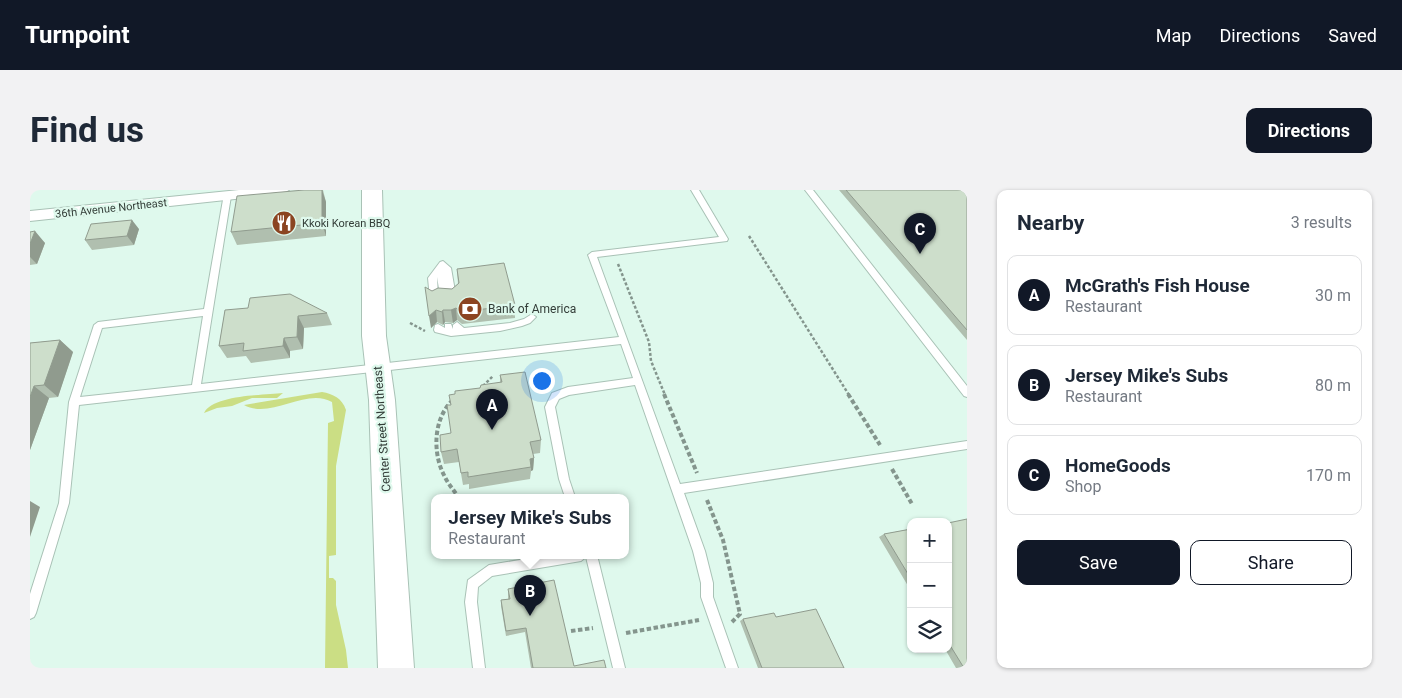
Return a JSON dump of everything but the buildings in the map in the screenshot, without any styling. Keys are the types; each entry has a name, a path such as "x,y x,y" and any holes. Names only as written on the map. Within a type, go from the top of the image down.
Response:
{"main road":[{"name":"Center Street Northeast","path":"372,190 372,288 382,400 396,668"}],"street":[{"name":"36th Avenue Northeast","path":"30,216 212,194 227,196 276,190"}],"lane":[{"path":"695,190 724,239 592,255 678,489 699,551 707,583 707,598 732,668"},
{"path":"809,190 967,393"},
{"path":"196,388 227,196"},
{"path":"434,299 432,278 443,264 441,275 448,298"},
{"path":"30,613 64,504 74,402 98,325 208,312"},
{"path":"438,327 438,330 516,325 528,322 532,317"},
{"path":"74,402 624,340"},
{"path":"569,494 564,480 550,407 555,396 568,391 639,381"},
{"path":"678,489 967,445"},
{"path":"479,668 471,602 472,584 489,571 558,559"},
{"path":"592,559 619,668"}],"path":[{"path":"749,236 886,458 912,504"},
{"path":"480,389 493,376"},
{"path":"455,398 449,402 441,414 438,434 441,467 444,476 456,494"}],"green space":[{"path":"322,392 337,397 346,410 336,466 336,555 329,556 329,578 333,578 336,581 336,605 348,668 325,668 328,423 334,421 332,402 322,398 311,398 265,409 254,409 244,405"},
{"path":"283,393 277,398 252,398 232,406 217,408 204,413 209,407 228,399"}],"place":[{"name":"Kkoki Korean BBQ","path":"284,223"},
{"name":"HomeGoods","path":"920,254"},
{"name":"Bank of America","path":"470,309"},
{"name":"McGrath's Fish House","path":"492,430"},
{"name":"Jersey Mike's Subs","path":"530,616"}]}
